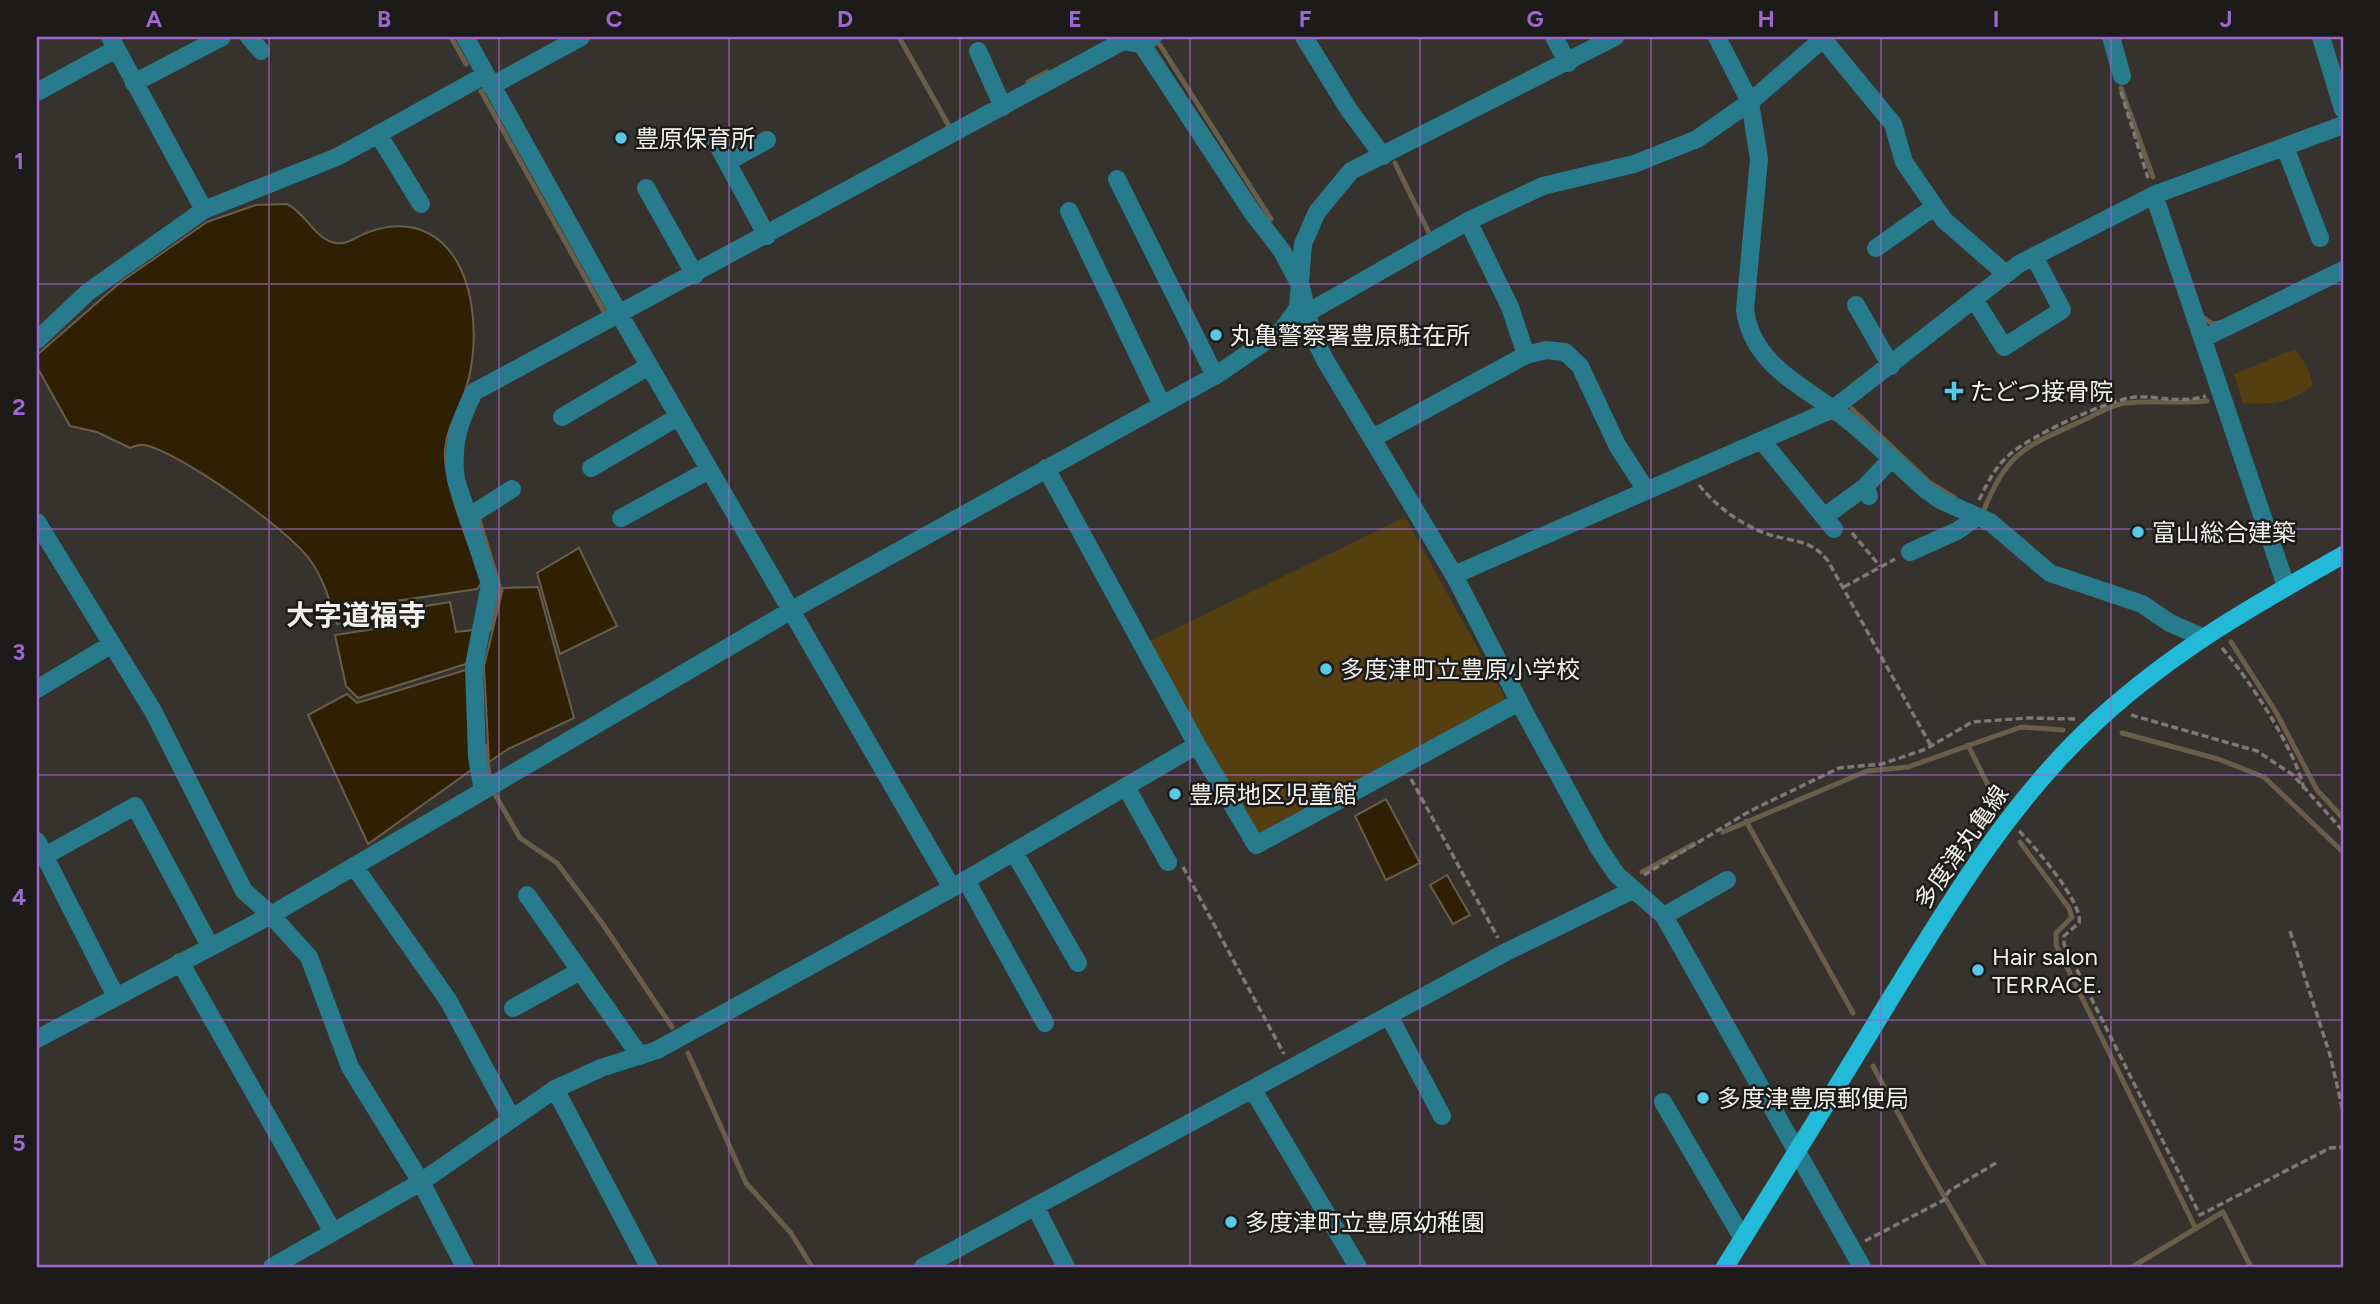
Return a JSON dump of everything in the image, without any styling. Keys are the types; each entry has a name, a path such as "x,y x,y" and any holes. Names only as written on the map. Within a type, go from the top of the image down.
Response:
{"main road":[{"name":"多度津丸亀線","path":"1725,1267 1946,908 2048,770 2098,719 2173,656 2286,586 2343,555"}],"street":[{"path":"134,83 222,37"},
{"path":"249,37 261,51"},
{"path":"465,37 618,312 790,611 1045,1023"},
{"path":"37,340 88,292 204,210 337,157 378,134 581,37"},
{"path":"1304,37 1349,110 1383,156"},
{"path":"1554,37 1568,63"},
{"path":"38,1037 271,915 790,611 1215,376 1282,330 1298,308 1303,244 1317,212 1351,172 1615,37"},
{"path":"1717,37 1750,102 1759,159 1745,298 1748,331 1757,347 1783,374 1833,409 1940,500 1990,522 2050,573 2142,604 2170,623 2202,637"},
{"path":"2111,37 2122,76"},
{"path":"2321,37 2338,70 2343,109"},
{"path":"1307,313 1468,221 1543,186 1634,164 1697,139 1750,102 1824,38 1894,124 1904,162 1944,220 2006,274"},
{"path":"483,791 477,757 474,666 490,584 456,480 454,444 461,418 474,392 618,312 629,311 695,275 764,231 1000,101 1123,41 1143,39 1252,212 1282,251 1301,287 1307,313 1325,360 1454,575 1598,847 1630,887 1664,916 1862,1267"},
{"path":"37,92 113,43 204,210"},
{"path":"978,51 1000,101"},
{"path":"1454,575 1833,409 2006,274 2034,256 2154,195 2343,125"},
{"path":"378,134 421,204"},
{"path":"727,162 767,140"},
{"path":"716,142 764,231"},
{"path":"2285,147 2320,238"},
{"path":"1117,179 1215,376"},
{"path":"646,188 695,275"},
{"path":"2154,195 2286,586"},
{"path":"1876,248 1934,207"},
{"path":"1069,211 1162,405"},
{"path":"1468,221 1510,307 1526,355"},
{"path":"1975,299 2004,347 2062,310 2034,256"},
{"path":"2204,338 2343,270"},
{"path":"1856,304 1891,366"},
{"path":"1373,438 1526,355 1546,350 1565,352 1580,366 1617,445 1646,490"},
{"path":"562,417 649,366"},
{"path":"591,468 678,417"},
{"path":"1762,441 1830,519 1867,492 1891,459"},
{"path":"1046,468 1197,745 1256,845 1519,702"},
{"path":"621,518 709,470"},
{"path":"468,517 512,489"},
{"path":"1910,552 1957,531 1974,516"},
{"path":"37,522 153,711 244,891 271,915 309,957 350,1067 421,1182 465,1267"},
{"path":"37,689 112,645"},
{"path":"272,1267 421,1182 555,1089 601,1068 657,1050 959,884 1197,745"},
{"path":"1126,787 1168,862"},
{"path":"115,995 40,849 135,806 210,946"},
{"path":"1014,852 1078,963"},
{"path":"354,866 448,1000 512,1119"},
{"path":"1664,916 1727,880"},
{"path":"923,1267 1630,887"},
{"path":"527,895 640,1056"},
{"path":"180,962 333,1232"},
{"path":"513,1008 580,971"},
{"path":"1388,1016 1442,1116"},
{"path":"555,1089 649,1267"},
{"path":"1253,1090 1358,1267"},
{"path":"1663,1102 1743,1239"},
{"path":"1036,1208 1066,1267"}],"path":[{"path":"2122,76 2120,91 2154,195"},
{"path":"1974,516 1991,475 2008,456 2043,434 2121,400 2155,397 2173,402 2221,392"},
{"path":"1690,472 1704,490 1741,524 1768,535 1816,546 1843,588 1931,746"},
{"path":"1830,519 1880,566"},
{"path":"1843,588 1910,552"},
{"path":"2202,637 2222,648 2237,665 2287,747 2304,790"},
{"path":"2128,714 2257,751 2292,775 2343,831"},
{"path":"1630,887 1750,811 1839,768 1882,764 1926,749 1972,722 2028,718 2098,719"},
{"path":"1403,765 1506,952"},
{"path":"2010,818 2030,840 2078,909 2079,923 2064,936 2064,944 2200,1215 2330,1148 2343,1147"},
{"path":"1168,862 1178,859 1203,900 1291,1068"},
{"path":"2290,931 2330,1055 2343,1111"},
{"path":"1851,1249 1944,1200 1949,1191 1996,1163"}],"shaded area":[{"path":"287,204 329,241 344,243 374,230 405,226 428,233 444,245 457,261 466,281 471,303 473,348 466,388 446,441 445,463 452,497 482,582 477,589 376,604 371,620 337,624 315,567 280,530 233,494 162,451 143,445 130,448 97,432 70,426 37,367 37,355 122,281 207,222 256,205"},
{"path":"2295,349 2308,368 2313,385 2297,396 2280,402 2243,403 2234,374"},
{"path":"1405,517 1504,696 1503,702 1264,834 1258,833 1148,642"},
{"path":"579,548 617,626 560,654 537,573"},
{"path":"538,587 574,718 508,749 489,762 484,666 503,588"},
{"path":"450,602 456,632 474,630 469,663 358,698 346,686 335,635 380,628 385,613"},
{"path":"469,669 474,768 368,844 308,715 347,694 357,703"},
{"path":"1386,799 1420,863 1386,880 1355,816"},
{"path":"1447,875 1470,915 1453,924 1430,885"}],"waterway":[{"path":"451,37 466,64"},
{"path":"899,37 949,126"},
{"path":"1160,45 1271,219"},
{"path":"1028,82 1047,72"},
{"path":"2121,88 2153,177"},
{"path":"481,91 606,315"},
{"path":"1395,163 1431,237"},
{"path":"2201,316 2213,324 2220,323"},
{"path":"1983,512 2010,463 2020,453 2046,438 2121,404 2207,401"},
{"path":"1852,409 1930,483 1955,498"},
{"path":"479,520 500,589 490,629"},
{"path":"2231,642 2276,712 2317,790 2343,818"},
{"path":"1723,832 1867,771 1908,767 2021,727 2063,730"},
{"path":"2122,733 2218,759 2264,777 2343,852"},
{"path":"1968,745 1993,795"},
{"path":"485,746 489,774"},
{"path":"496,796 520,838 557,863 602,923 672,1027"},
{"path":"1746,821 1853,1013"},
{"path":"2020,842 2069,908 2072,917 2056,933 2056,945 2196,1229"},
{"path":"1642,872 1694,844"},
{"path":"688,1053 746,1183 791,1233 812,1267"},
{"path":"1873,1066 1985,1267"},
{"path":"2132,1267 2223,1212 2251,1267"}],"place":[{"name":"豊原保育所","path":"621,138"},
{"name":"丸亀警察署豊原駐在所","path":"1216,335"},
{"name":"たどつ接骨院","path":"1954,391"},
{"name":"富山総合建築","path":"2138,532"},
{"name":"多度津町立豊原小学校","path":"1326,669"},
{"name":"豊原地区児童館","path":"1175,794"},
{"name":"Hair salon TERRACE.","path":"1978,970"},
{"name":"多度津豊原郵便局","path":"1703,1098"},
{"name":"多度津町立豊原幼稚園","path":"1231,1222"}],"district":[{"name":"大字道福寺","path":"356,615"}]}
